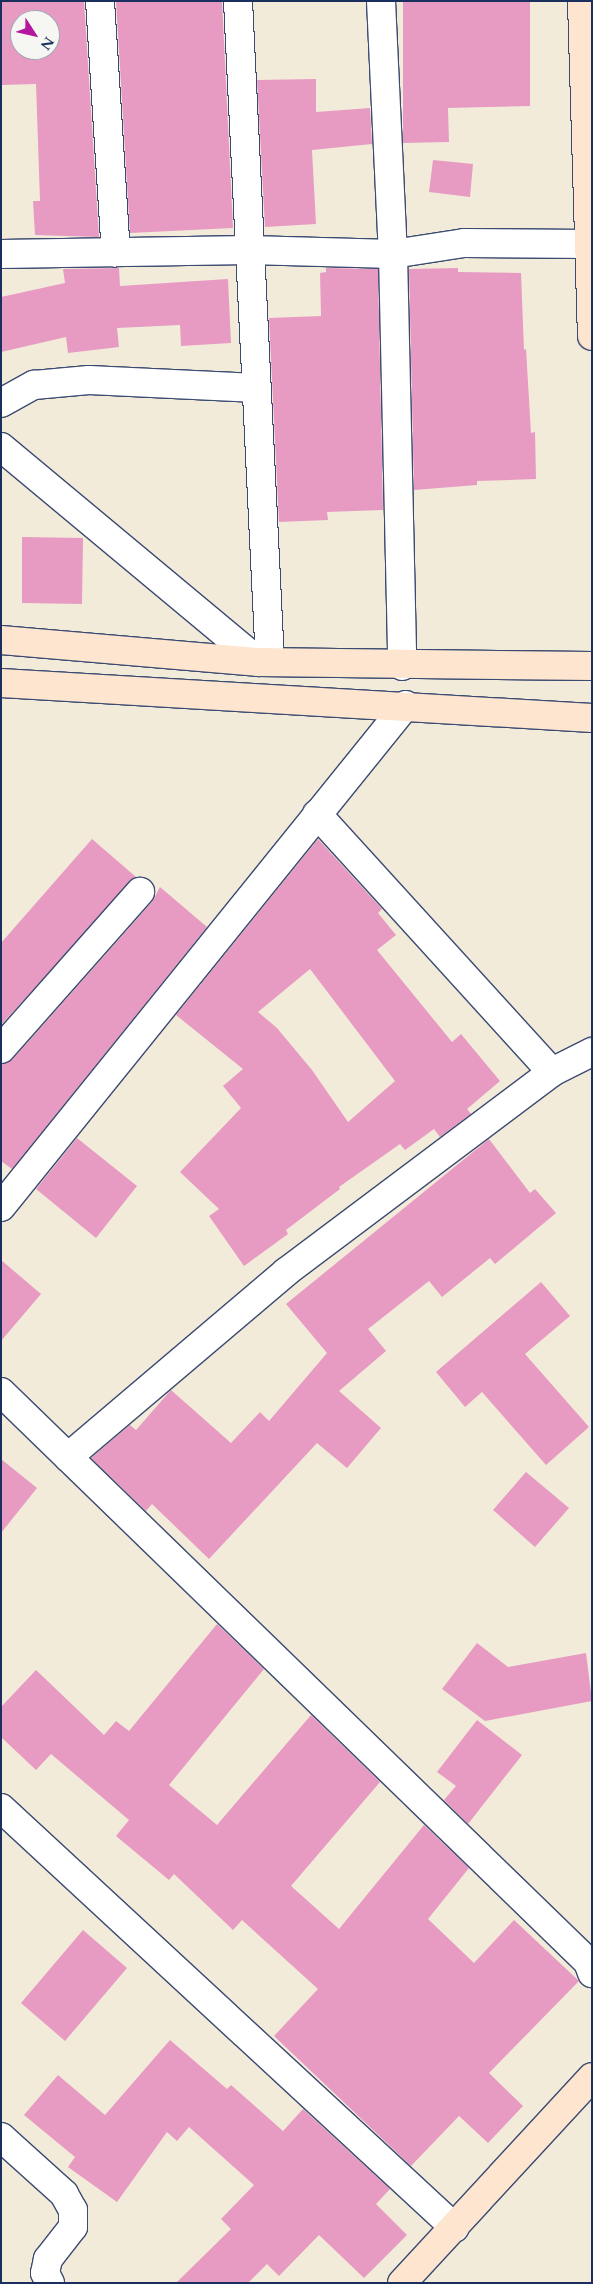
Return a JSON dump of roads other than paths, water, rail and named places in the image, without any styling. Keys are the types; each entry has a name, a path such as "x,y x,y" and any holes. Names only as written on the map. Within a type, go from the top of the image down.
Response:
{"street":[{"path":"100,1 116,252"},
{"path":"238,1 257,388 264,662"},
{"path":"381,1 393,254 402,666"},
{"path":"582,1 592,336"},
{"path":"1,254 249,250 393,254 464,243 589,244"},
{"path":"1,403 34,385 89,380 257,388"},
{"path":"1,447 264,662"},
{"path":"1,640 264,662 402,666 592,666"},
{"path":"1,683 406,705 592,718"},
{"path":"1,1207 406,705"},
{"path":"317,814 552,1072"},
{"path":"1,1049 140,892"},
{"path":"68,1457 286,1272 552,1072 592,1052"},
{"path":"1,1392 588,1962 592,1973"},
{"path":"1,1808 455,2228"},
{"path":"402,2283 592,2078"},
{"path":"1,2137 64,2194 73,2210 73,2227 48,2259 45,2273 50,2283"}]}
